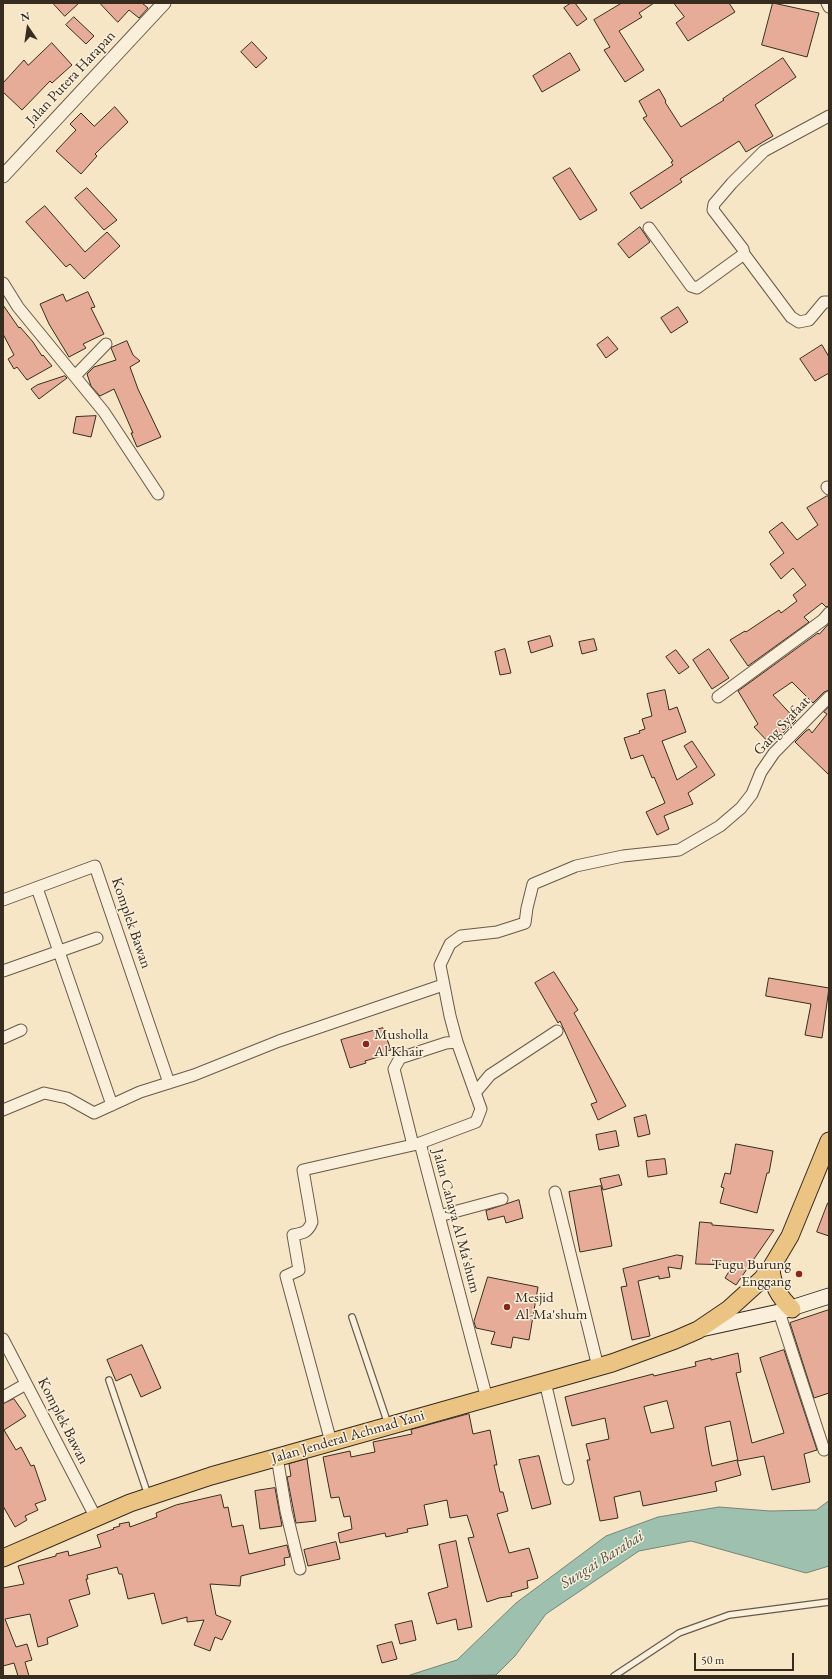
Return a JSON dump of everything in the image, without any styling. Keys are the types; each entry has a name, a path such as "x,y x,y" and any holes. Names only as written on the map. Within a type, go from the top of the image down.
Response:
{"main road":[{"name":"Jalan Jenderal Achmad Yani","path":"3,1558 149,1497 211,1476 598,1367 675,1340 698,1330 728,1308 762,1279 771,1268 790,1236 829,1141"},
{"path":"771,1268 772,1279 786,1311"},
{"path":"698,1330 786,1311 829,1296"}],"street":[{"name":"Jalan Putera Harapan","path":"3,176 164,3"},
{"path":"826,3 829,6"},
{"path":"829,116 764,151 732,183 714,204 713,210 743,249 744,254 791,317 798,322 809,320 824,302 829,302"},
{"path":"649,228 694,288 697,288 744,254"},
{"path":"3,283 18,307 104,412 158,494"},
{"path":"75,376 106,344"},
{"path":"718,697 823,620 829,613"},
{"name":"Gang Syafaat","path":"443,985 440,965 450,944 461,936 497,932 525,923 533,884 576,866 623,856 679,850 720,826 741,808 752,794 760,772 774,753 829,698"},
{"name":"Komplek Bawan","path":"3,900 95,866 169,1083"},
{"path":"37,888 112,1105"},
{"path":"3,971 97,938"},
{"path":"3,1110 44,1094 67,1098 94,1112 140,1092 194,1075 279,1041 443,985 457,1042 481,1110 476,1122 417,1144 394,1069 400,1058 446,1043 457,1042"},
{"path":"3,1038 21,1030"},
{"path":"475,1093 490,1075 557,1031"},
{"name":"Jalan Cahaya Al Ma'shum","path":"331,1442 286,1276 299,1270 293,1235 306,1232 310,1229 312,1222 303,1170 417,1144 439,1216 487,1399"},
{"path":"555,1192 598,1367"},
{"path":"439,1216 502,1199"},
{"path":"786,1311 824,1450"},
{"name":"Komplek Bawan","path":"3,1339 96,1518"},
{"path":"545,1382 568,1479"},
{"path":"3,1396 26,1384"},
{"path":"277,1457 286,1511 300,1569"}],"lane":[{"path":"352,1317 388,1426"},
{"path":"109,1380 149,1497"},
{"path":"614,1676 679,1633 729,1615 829,1602"}],"water":[{"name":"Sungai Barabai","path":"829,1501 829,1566 806,1573 691,1541 639,1551 546,1614 515,1656 496,1675 407,1676 457,1660 516,1603 606,1536 658,1517 719,1507 770,1511 816,1510"}],"building":[{"path":"53,3 79,3 65,16"},
{"path":"100,3 142,3 148,8 139,18 129,10 118,22"},
{"path":"571,3 575,3 587,19 577,26 564,8"},
{"path":"622,3 654,3 639,13 642,17 619,31 644,70 625,82 604,50 610,47 594,20"},
{"path":"674,3 729,3 735,12 688,41 676,23 684,17"},
{"path":"773,3 819,13 807,57 762,45"},
{"path":"74,17 94,36 86,44 66,25"},
{"path":"252,42 267,58 256,68 241,52"},
{"path":"52,43 72,65 52,83 50,81 22,110 3,92 3,83 24,60 28,65"},
{"path":"570,53 580,70 542,92 533,76"},
{"path":"783,58 796,77 755,105 773,136 746,152 739,141 680,179 682,182 641,209 630,193 673,165 671,162 673,161 643,118 647,116 639,101 659,89 666,101 665,102 681,127 724,100 723,99"},
{"path":"115,107 128,122 95,154 97,156 81,174 56,151 76,130 70,124 81,113 94,126"},
{"path":"570,168 597,210 580,220 553,178"},
{"path":"87,188 117,220 104,230 75,198"},
{"path":"45,206 85,252 107,232 120,246 84,279 70,264 66,267 26,222"},
{"path":"640,227 650,242 629,258 618,244"},
{"path":"88,292 95,307 91,308 104,334 83,344 86,348 69,357 49,324 40,304 63,294 66,301"},
{"path":"3,305 19,328 20,327 33,342 42,356 43,355 52,366 27,380 17,367 14,369 8,359 14,355 3,334"},
{"path":"678,307 688,322 671,333 661,318"},
{"path":"608,337 618,349 606,358 597,345"},
{"path":"127,341 133,355 140,361 130,367 138,389 161,437 137,447 131,433 133,433 114,389 100,396 91,386 87,374 94,367 116,360 111,348"},
{"path":"822,345 829,357 829,373 815,381 800,359"},
{"path":"65,376 67,378 39,399 31,389 37,385"},
{"path":"96,416 91,437 73,433 76,417"},
{"path":"829,496 829,606 826,607 822,603 804,617 809,622 748,666 730,640 745,631 746,632 779,610 781,613 797,601 793,595 806,585 793,568 781,579 770,564 784,553 769,532 782,522 797,540 818,525 807,508"},
{"path":"829,624 829,690 824,692 813,703 792,682 773,695 796,720 771,745 754,727 758,724 738,691 818,633 819,634"},
{"path":"550,636 553,646 531,653 528,642"},
{"path":"594,639 597,650 582,654 579,642"},
{"path":"505,649 511,673 500,675 495,652"},
{"path":"709,649 729,678 712,689 693,660"},
{"path":"676,650 689,667 679,674 666,657"},
{"path":"665,690 669,710 677,707 686,732 662,741 677,780 697,767 684,746 692,741 715,775 688,793 693,804 664,816 669,829 657,835 646,812 665,803 654,777 652,778 643,755 631,759 624,738 640,733 639,731 645,729 642,719 652,716 647,694"},
{"path":"829,707 829,775 795,742 809,729 812,733 827,714 824,712"},
{"path":"554,972 578,1010 574,1013 626,1106 598,1120 591,1104 597,1102 560,1021 558,1023 535,983"},
{"path":"769,978 829,988 822,1038 805,1035 811,1004 766,996"},
{"name":"Musholla Al Khair","path":"383,1028 391,1050 387,1051 388,1054 365,1061 366,1063 350,1068 341,1040"},
{"path":"646,1115 650,1134 638,1137 634,1118"},
{"path":"616,1131 619,1146 599,1150 596,1135"},
{"path":"736,1144 773,1151 769,1173 767,1173 757,1213 720,1203 724,1188 721,1187 725,1173 730,1174"},
{"path":"665,1159 667,1174 648,1177 646,1161"},
{"path":"619,1175 622,1185 603,1190 600,1179"},
{"path":"601,1186 612,1246 580,1252 569,1192"},
{"path":"519,1200 523,1218 506,1223 504,1216 488,1220 486,1211"},
{"path":"829,1203 829,1236 817,1232"},
{"path":"700,1222 712,1223 712,1225 774,1230 736,1285 725,1278 733,1265 696,1264"},
{"path":"677,1255 683,1256 681,1269 668,1267 670,1277 659,1279 659,1276 638,1281 650,1336 632,1340 621,1287 627,1286 623,1269"},
{"name":"Mesjid Al-Ma'shum","path":"488,1277 538,1287 529,1340 513,1337 511,1348 491,1344 495,1332 476,1328 474,1322"},
{"path":"829,1310 829,1393 814,1398 790,1323"},
{"path":"142,1345 161,1388 141,1397 131,1374 116,1381 107,1360"},
{"path":"784,1350 817,1450 804,1454 810,1482 772,1490 764,1456 738,1461 730,1421 705,1427 712,1466 737,1460 741,1475 715,1482 717,1491 643,1506 640,1491 614,1497 618,1518 600,1521 587,1460 590,1460 586,1444 609,1439 605,1418 572,1426 565,1397 653,1374 654,1376 696,1366 695,1362 711,1358 711,1360 738,1353 741,1372 736,1373 752,1443 784,1433 760,1358","holes":["667,1401 674,1428 651,1433 644,1407"]},
{"path":"14,1399 26,1416 4,1430 16,1450 21,1447 31,1466 34,1465 46,1500 35,1504 38,1510 25,1516 27,1520 15,1527 3,1506 3,1404"},
{"path":"469,1414 473,1434 490,1430 497,1465 494,1465 500,1492 503,1492 508,1511 497,1514 509,1553 529,1548 538,1578 527,1581 528,1588 511,1593 512,1596 487,1602 468,1538 474,1537 467,1515 450,1518 447,1500 424,1505 428,1525 407,1529 408,1532 386,1537 385,1533 340,1543 338,1533 352,1529 350,1516 344,1517 339,1497 331,1498 323,1457 350,1451 351,1457 375,1452 373,1442 412,1434 411,1430"},
{"path":"539,1456 551,1504 532,1509 519,1460"},
{"path":"307,1459 316,1521 296,1523 287,1477 291,1476 289,1464"},
{"path":"275,1488 282,1526 260,1529 255,1491"},
{"path":"221,1495 224,1508 228,1507 232,1527 243,1525 249,1554 287,1545 290,1557 284,1558 285,1565 241,1576 240,1586 210,1584 216,1615 231,1621 222,1640 215,1637 210,1651 194,1645 204,1620 187,1622 187,1617 162,1624 154,1593 128,1599 122,1574 119,1574 117,1567 87,1575 88,1579 86,1579 90,1594 69,1600 78,1626 47,1638 48,1644 38,1647 30,1614 5,1619 16,1647 27,1644 32,1660 25,1662 29,1676 18,1676 14,1663 3,1666 3,1588 24,1584 18,1566 56,1556 56,1554 68,1551 69,1556 101,1547 97,1535 120,1526 119,1524 129,1522 130,1527 157,1517 156,1513 176,1505"},
{"path":"456,1541 472,1627 458,1630 456,1619 437,1624 428,1593 448,1587 439,1545"},
{"path":"336,1542 340,1559 308,1566 304,1550"},
{"path":"412,1621 416,1640 400,1644 395,1625"},
{"path":"392,1642 397,1659 382,1663 377,1646"}],"place":[{"name":"Musholla Al Khair","path":"366,1044"},
{"name":"Tugu Burung Enggang","path":"799,1274"},
{"name":"Mesjid Al-Ma'shum","path":"507,1307"}]}
